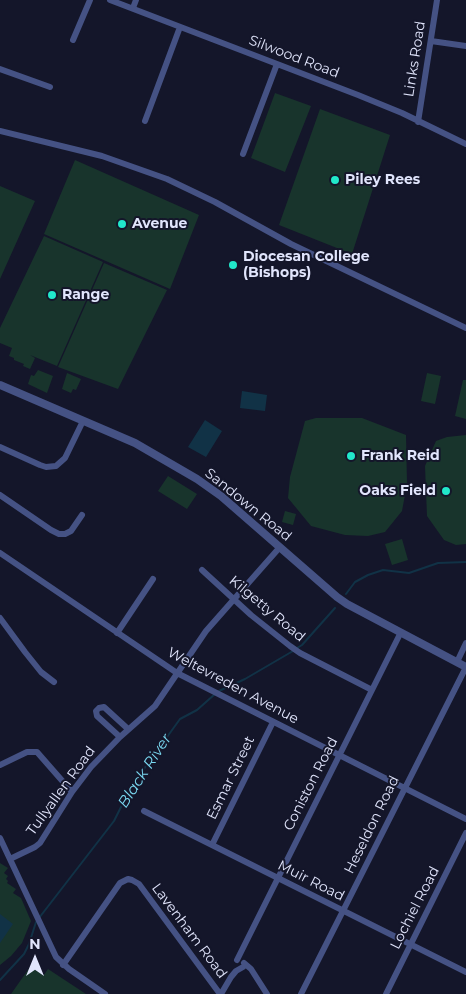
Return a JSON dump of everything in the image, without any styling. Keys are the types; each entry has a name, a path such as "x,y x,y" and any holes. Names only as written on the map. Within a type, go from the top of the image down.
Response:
{"street":[{"path":"73,40 90,0"},
{"name":"Silwood Road","path":"110,0 365,98 466,144"},
{"path":"133,8 136,0"},
{"name":"Links Road","path":"418,122 437,0"},
{"path":"145,121 180,27"},
{"path":"431,41 466,46"},
{"path":"243,154 278,64"},
{"path":"0,69 50,87"},
{"path":"0,131 102,156 167,179 215,202 291,244 466,328"},
{"name":"Sandown Road","path":"0,385 135,444 197,479 221,496 347,604 466,667"},
{"path":"0,447 40,465 46,467 56,466 65,458 84,421"},
{"path":"0,495 59,534 71,531 82,515"},
{"name":"Tullyallen Road","path":"10,859 35,848 91,767 128,729 155,706 206,631 280,547"},
{"name":"Weltevreden Avenue","path":"0,553 177,673 466,819"},
{"name":"Kilgetty Road","path":"202,570 290,646 372,690"},
{"path":"117,633 153,579"},
{"path":"0,618 41,672 54,682"},
{"name":"Coniston Road","path":"220,994 240,964 243,947 401,632"},
{"path":"457,662 466,643"},
{"name":"Heseldon Road","path":"301,994 466,667"},
{"path":"120,737 97,716 96,711 98,708 104,707 128,729"},
{"name":"Esmar Street","path":"212,845 273,722"},
{"path":"0,765 27,752 37,752 72,792"},
{"name":"Muir Road","path":"144,811 466,972"},
{"name":"Lochiel Road","path":"386,994 466,834"},
{"path":"0,838 52,951 63,965 105,994"},
{"name":"Lavenham Road","path":"63,965 120,883 132,880 138,884 220,994"},
{"path":"240,964 251,969 267,994"}],"green space":[{"path":"275,93 311,106 285,172 251,158"},
{"name":"Piley Rees","path":"320,109 390,135 352,254 279,225"},
{"name":"Avenue","path":"75,160 199,215 170,289 44,234"},
{"path":"0,186 35,201 0,279"},
{"name":"Range","path":"44,236 103,262 57,366 30,355 35,358 30,369 9,356 12,348 0,343 0,328"},
{"name":"Range","path":"104,263 167,290 118,389 58,367"},
{"path":"38,370 53,376 47,393 28,384 31,375 34,376"},
{"path":"67,373 81,379 76,390 73,389 71,393 62,389"},
{"path":"427,373 441,376 435,404 421,401"},
{"path":"463,380 466,380 466,419 455,416"},
{"name":"Frank Reid","path":"316,418 362,418 406,435 407,484 402,511 385,532 368,536 345,535 311,526 288,498 290,477 305,421"},
{"name":"Oaks Field","path":"466,435 466,544 456,545 444,540 427,516 425,466 436,441 447,437"},
{"path":"168,476 197,494 187,509 158,491"},
{"path":"285,511 296,514 293,525 282,522"},
{"path":"402,539 408,560 392,565 385,544"},
{"path":"0,863 8,868 4,873 8,876 6,879 7,883 16,889 13,893 21,898 31,921 22,943 0,965"},
{"path":"30,967 44,975 48,969 86,994 11,994"}],"water":[{"path":"242,391 267,395 265,411 240,408"},
{"path":"205,420 222,431 206,457 188,447"},
{"path":"0,914 13,924 0,943"}],"waterway":[{"name":"Black River","path":"346,594 355,582 383,570 409,573 438,563 466,562"},
{"name":"Black River","path":"297,648 302,645 335,608"},
{"name":"Black River","path":"219,691 245,679 293,651"},
{"name":"Black River","path":"39,918 114,821 131,787 180,719 197,710 215,694"},
{"name":"Black River","path":"0,980 24,954 36,922"}],"place":[{"name":"Piley Rees","path":"335,180"},
{"name":"Avenue","path":"122,224"},
{"name":"Diocesan College (Bishops)","path":"233,265"},
{"name":"Range","path":"52,295"},
{"name":"Frank Reid","path":"351,456"},
{"name":"Oaks Field","path":"446,491"}]}
